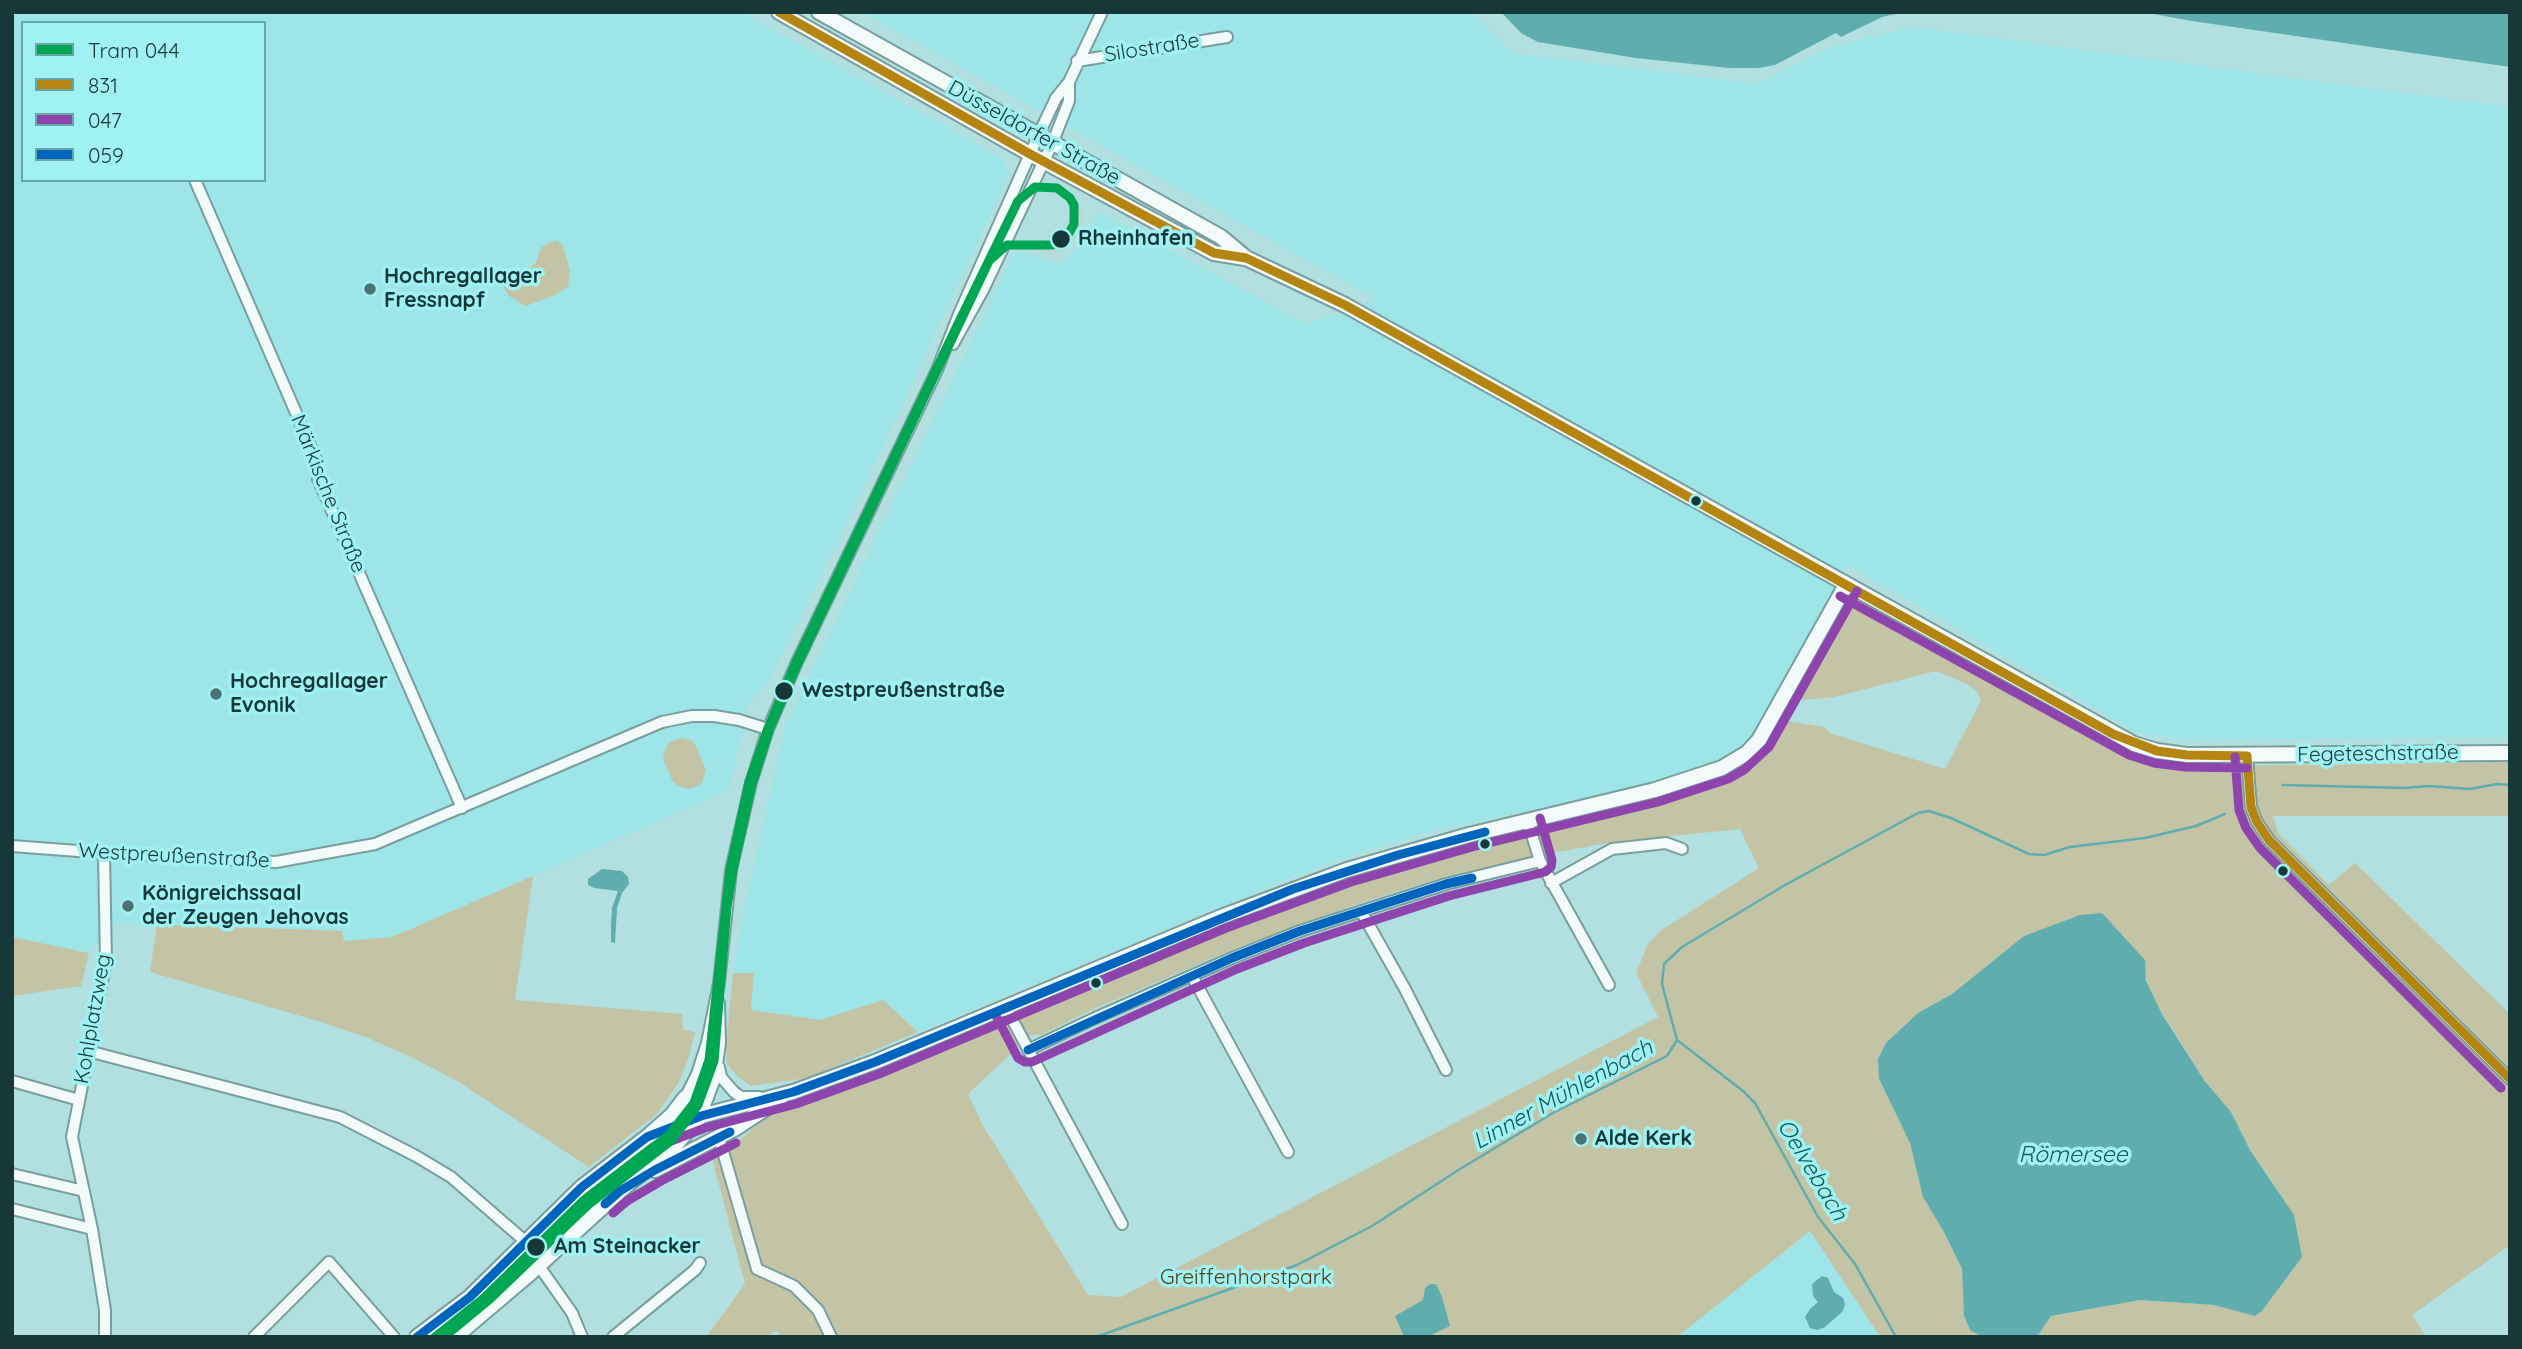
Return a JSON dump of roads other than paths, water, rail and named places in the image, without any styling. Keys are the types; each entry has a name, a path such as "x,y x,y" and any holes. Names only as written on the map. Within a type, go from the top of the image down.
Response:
{"main road":[{"name":"Düsseldorfer Straße","path":"779,12 1214,253 1246,258"},
{"name":"Düsseldorfer Straße","path":"818,12 1221,237 1246,258 1345,305 2134,744 2157,751 2187,755 2247,756"},
{"path":"647,1137 743,1100 793,1092 875,1062 1221,917 1293,890 1398,855 1679,783 1722,768 1747,753 1759,740 1846,586"},
{"name":"Fegeteschstraße","path":"2247,756 2510,753"},
{"path":"620,1191 719,1138 793,1092"},
{"path":"417,1337 470,1297 582,1187 647,1137 672,1115 685,1098"},
{"path":"455,1337 677,1143 701,1116"}],"street":[{"path":"685,1098 697,1074 707,1043 719,983 731,870 751,783 768,729 797,662 937,370 1030,153 1056,98 1069,82 1102,12"},
{"name":"Silostraße","path":"1077,61 1227,37"},
{"path":"937,370 983,290 1052,144 1069,101 1069,82"},
{"name":"Märkische Straße","path":"196,182 316,459 318,479 462,808"},
{"name":"Westpreußenstraße","path":"12,846 276,862 374,845 662,722 692,716 714,716 740,720 768,729"},
{"path":"2247,756 2251,807 2269,840 2510,1079"},
{"path":"1521,823 1609,985"},
{"path":"1552,883 1612,849 1667,843 1682,849"},
{"name":"Kohlplatzweg","path":"104,853 106,962 72,1137 92,1230 105,1310 105,1337"},
{"path":"1028,1050 1192,975 1300,931 1446,884 1540,862"},
{"path":"1361,911 1446,1070"},
{"path":"1192,975 1288,1152"},
{"path":"719,983 721,1077 743,1100 747,1115 743,1124"},
{"path":"1006,1008 1122,1224"},
{"path":"88,1051 340,1117 451,1177 526,1242"},
{"path":"701,1116 715,1079 719,1052"},
{"name":"Kohlplatzweg","path":"12,1081 79,1100"},
{"path":"719,1138 757,1269 794,1286 818,1310 831,1337"},
{"path":"12,1174 84,1191"},
{"path":"12,1209 92,1230"},
{"path":"254,1337 329,1262 394,1337"},
{"path":"613,1337 700,1263"},
{"path":"539,1266 565,1303 582,1337"}],"water":[{"path":"1501,12 1904,12 1882,17 1841,37 1836,33 1775,65 1729,68 1636,58 1538,42 1521,33"},
{"path":"2143,12 2510,12 2510,67 2192,21"},
{"path":"602,869 622,871 628,877 629,884 622,893 617,908 615,943 611,942 612,908 618,891 588,885 588,879"},
{"name":"Römersee","path":"2102,913 2145,960 2146,981 2162,1014 2204,1080 2231,1112 2250,1150 2294,1215 2302,1257 2262,1311 2255,1316 2214,1305 2140,1300 2051,1316 2039,1334 2033,1337 1983,1337 1970,1330 1964,1316 1962,1269 1923,1197 1910,1143 1879,1079 1878,1059 1886,1043 1918,1013 1952,994 2024,936 2080,915"},
{"path":"1822,1276 1828,1278 1834,1292 1843,1298 1845,1304 1843,1311 1825,1327 1817,1330 1810,1328 1805,1317 1818,1302 1813,1296 1812,1284"},
{"path":"1436,1284 1450,1326 1427,1337 1404,1337 1395,1316 1423,1300 1425,1288"}],"waterway":[{"name":"Linner Mühlenbach","path":"2283,785 2404,788 2429,786 2470,789 2497,784 2510,785"},
{"name":"Linner Mühlenbach","path":"1096,1337 1297,1265 1372,1226 1553,1113 1667,1056 1677,1040 1662,984 1664,964 1682,947 1785,885 1918,813 1929,811 1951,818 2029,854 2044,855 2070,847 2145,838 2196,826 2225,814"},
{"name":"Oelvebach","path":"1677,1040 1755,1103 1818,1217 1855,1264 1896,1337"}],"tram line":[{"name":"044","path":"435,1337 484,1298 584,1200 669,1135 694,1103 709,1060 730,870 749,782 768,728 796,662 956,328 1018,201 1035,187 1057,188 1070,198 1074,205 1074,224 1069,233 1053,245 1007,245 989,261 798,663 770,728 752,784 733,870 727,907 714,1061 698,1105 672,1140 588,1205 490,1299 444,1337"},
{"path":"1019,244 1052,252 1067,247 1078,235 1082,219 1078,203 1057,188"}],"place":[{"name":"Rheinhafen","path":"1061,239"},
{"name":"Hochregallager Fressnapf","path":"370,289"},
{"name":"Westpreußenstraße","path":"784,691"},
{"name":"Hochregallager Evonik","path":"216,694"},
{"name":"Königreichssaal der Zeugen Jehovas","path":"128,906"},
{"name":"Alde Kerk","path":"1581,1139"},
{"name":"Am Steinacker","path":"536,1247"}],"park label":[{"name":"Greiffenhorstpark","path":"1246,1278"}]}
